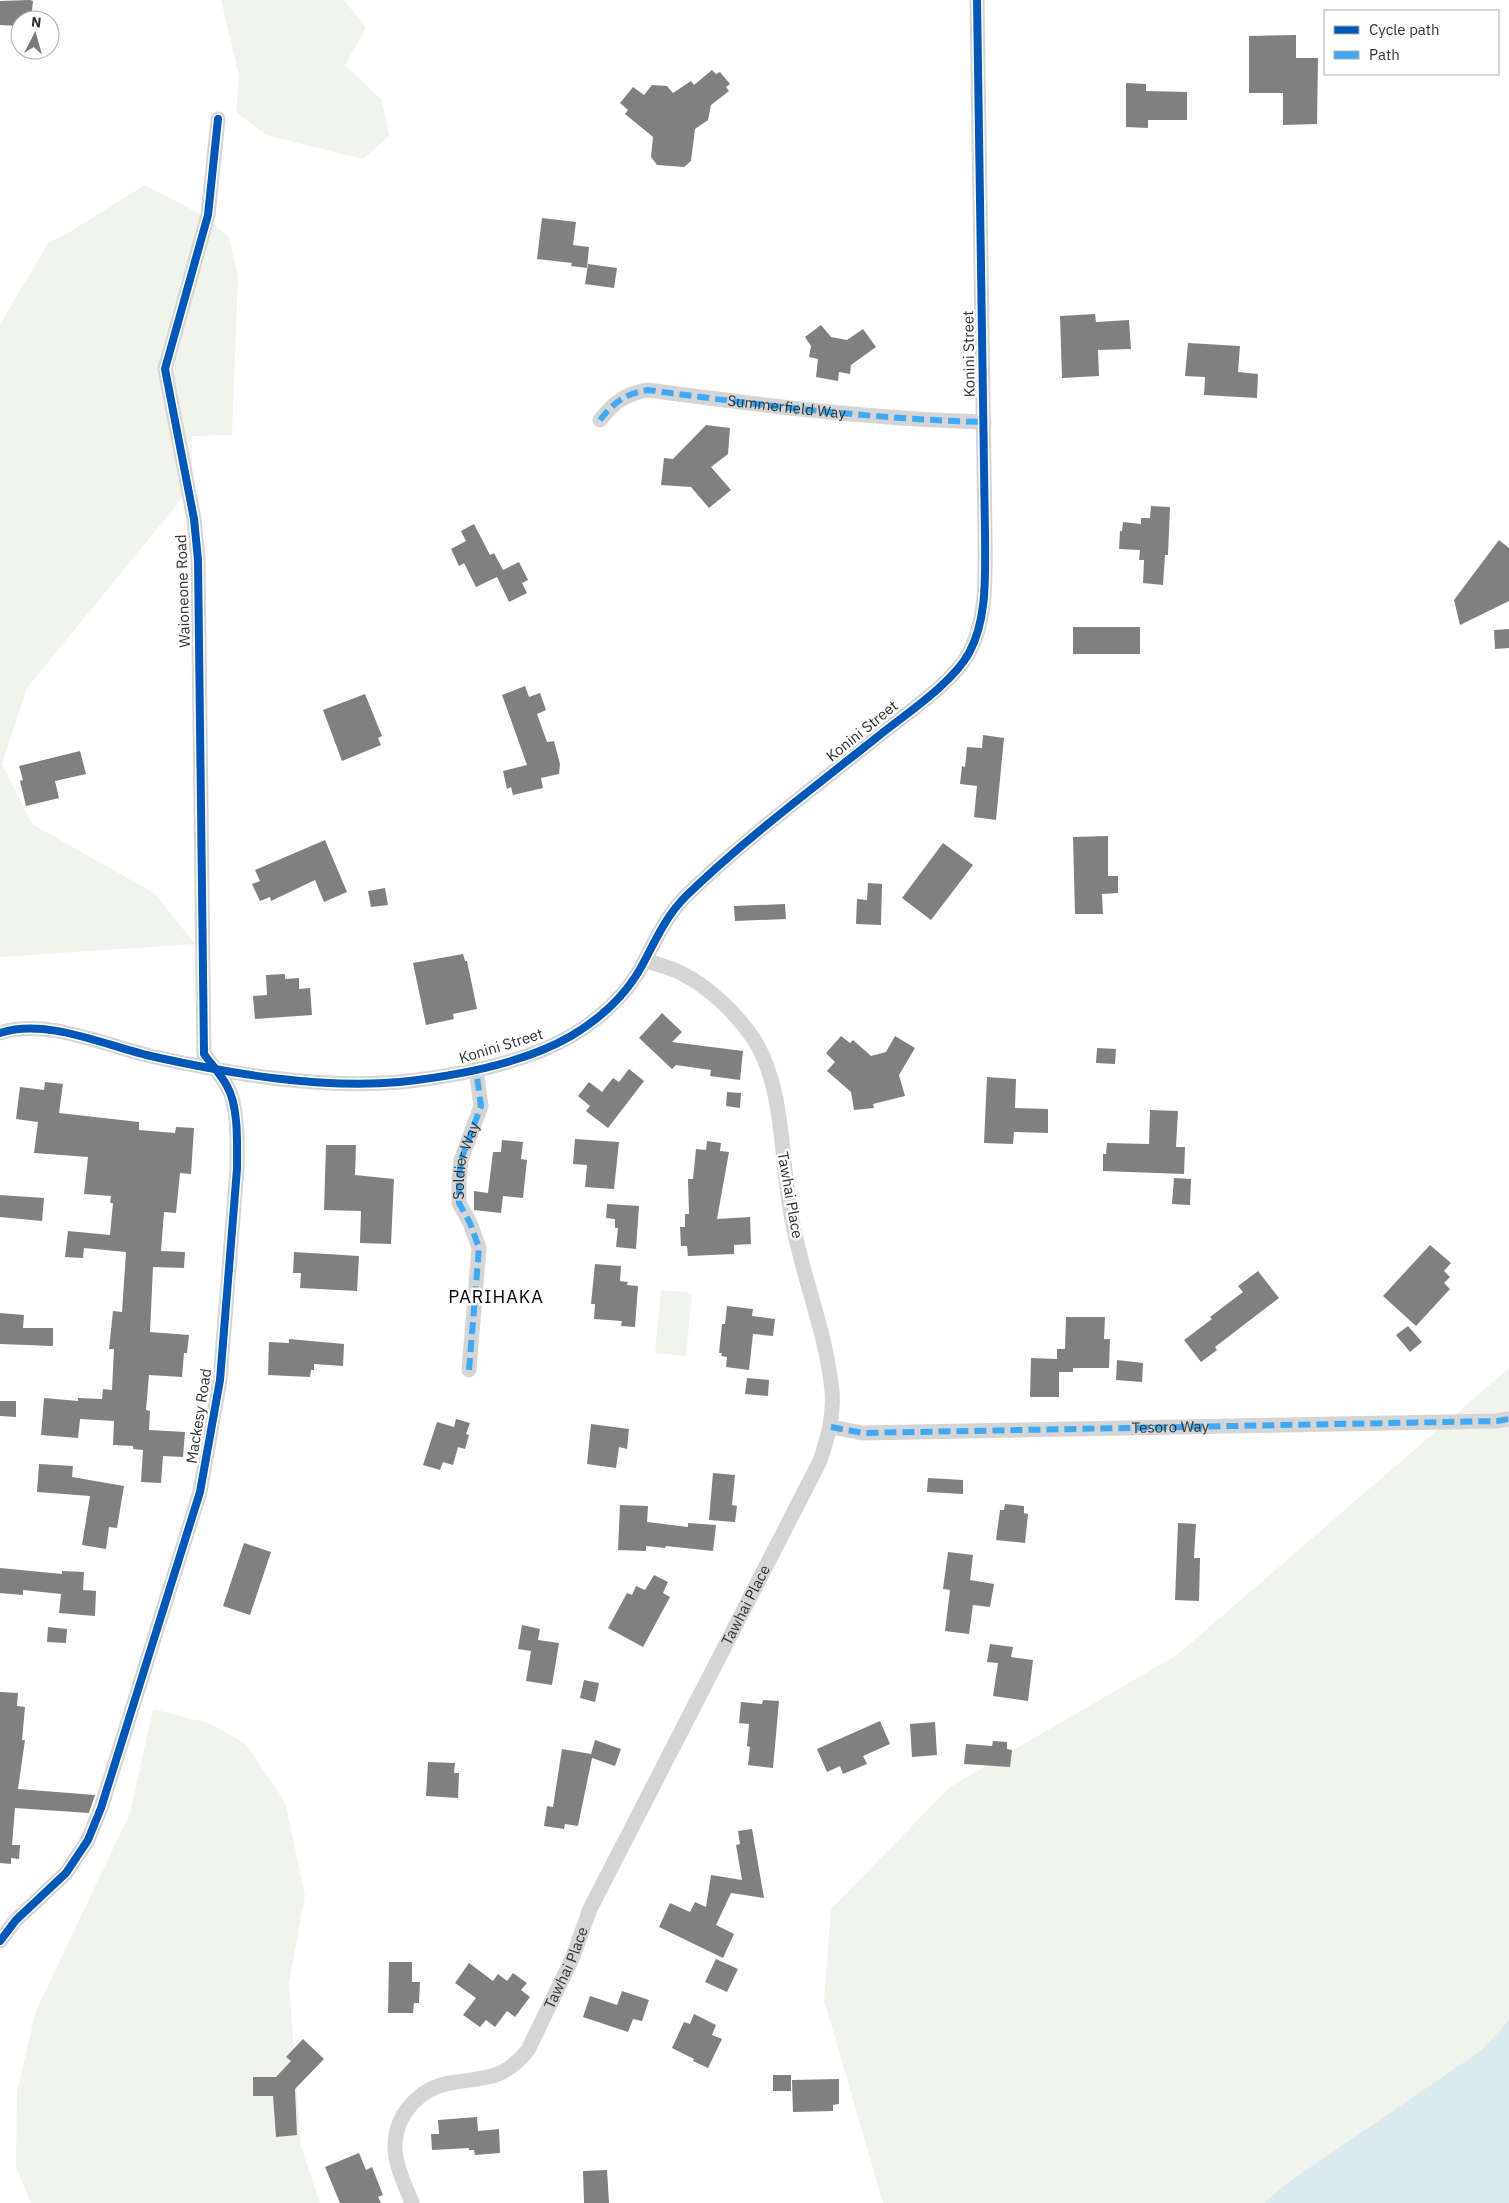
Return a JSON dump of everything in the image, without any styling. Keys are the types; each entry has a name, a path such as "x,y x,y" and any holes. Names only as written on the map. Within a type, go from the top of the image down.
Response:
{"street":[{"name":"Konini Street","path":"215,1069 337,1083 398,1082 476,1070 550,1047 614,1005 630,985 669,916 684,898 773,820 920,703 942,684 966,658 976,637 984,588 984,422 977,0"},
{"name":"Waioneone Road","path":"215,1069 204,1054 198,560 194,520 165,369 208,215 218,119"},
{"name":"Summerfield Way","path":"600,420 608,410 630,393 648,390 793,409 984,422"},
{"name":"Tawhai Place","path":"412,2203 397,2161 394,2145 402,2119 409,2106 432,2089 449,2083 492,2077 518,2062 528,2050 572,1959 590,1909 820,1461 831,1427 832,1393 828,1360 791,1215 775,1092 765,1062 754,1039 732,1012 701,985 679,972 645,960"},
{"path":"0,1033 21,1028 52,1031 152,1056 215,1069"},
{"name":"Mackesy Road","path":"0,1941 16,1920 66,1873 88,1840 100,1808 200,1492 220,1380 237,1169 234,1113 228,1088 215,1069"},
{"name":"Soldier Way","path":"468,1370 479,1248 470,1223 459,1203 459,1180 461,1160 481,1106 476,1070"},
{"name":"Tesoro Way","path":"831,1427 863,1433 1497,1421 1509,1419"}],"shaded area":[{"path":"221,0 344,0 366,28 345,65 382,100 389,136 363,159 266,135 236,112 239,76"},
{"path":"145,185 202,215 229,237 238,277 232,435 192,436 192,486 27,688 2,764 32,824 154,893 195,944 0,957 0,324 49,242 63,236"},
{"path":"661,1290 692,1293 686,1356 655,1353"},
{"path":"1509,1368 1509,2155 1375,2203 883,2203 824,2000 831,1909 950,1787 1177,1655"},
{"path":"153,1709 208,1723 245,1743 285,1802 305,1895 289,1983 301,2146 320,2203 31,2203 16,2167 17,2091 36,2011 130,1813"},
{"path":"1509,2020 1509,2203 1264,2203 1286,2184 1482,2050"}],"building":[{"path":"30,0 33,1 32,10 10,10 10,26 0,25 0,1"},
{"path":"1296,35 1296,58 1318,58 1317,124 1283,125 1283,93 1249,93 1249,36"},
{"path":"712,70 716,74 720,72 730,84 726,87 729,91 711,105 708,120 695,129 691,161 684,167 657,165 651,157 653,137 625,114 628,110 620,103 633,87 644,95 652,85 667,86 673,93 691,81 694,85"},
{"path":"1126,83 1146,84 1146,91 1187,92 1187,120 1148,120 1148,128 1126,127"},
{"path":"542,218 576,222 573,245 589,247 587,268 571,266 572,263 537,259"},
{"path":"588,264 617,268 614,288 585,284"},
{"path":"1095,314 1096,322 1129,320 1131,349 1098,350 1099,376 1062,378 1060,316"},
{"path":"821,325 831,337 847,340 863,329 876,347 851,365 850,374 839,372 838,381 816,377 818,359 809,357 811,346 805,337"},
{"path":"1188,343 1240,346 1238,372 1258,374 1257,398 1204,395 1205,377 1185,376"},
{"path":"706,425 730,428 728,454 711,467 731,490 709,508 691,487 661,485 664,458 673,459"},
{"path":"1151,506 1170,507 1168,555 1165,555 1163,585 1143,583 1144,560 1139,560 1140,550 1119,549 1120,531 1122,531 1123,522 1141,524 1141,518 1150,518"},
{"path":"474,524 490,555 494,553 503,570 519,562 528,580 522,583 527,593 509,602 497,577 476,587 464,563 459,566 451,549 466,541 461,531"},
{"path":"1499,540 1509,548 1509,601 1460,625 1454,600"},
{"path":"1073,627 1140,627 1140,654 1073,654"},
{"path":"1509,629 1509,648 1495,649 1494,630"},
{"path":"525,686 529,697 540,693 546,710 537,714 547,742 554,741 560,764 559,774 541,778 543,788 513,795 511,787 507,789 503,771 527,765 502,695"},
{"path":"365,694 382,736 378,738 381,745 342,761 323,710"},
{"path":"983,735 1004,738 996,820 974,817 977,786 960,784 962,766 965,767 967,747 982,748"},
{"path":"80,751 86,774 55,781 59,798 26,806 20,781 23,780 19,766"},
{"path":"1108,836 1108,876 1118,876 1118,893 1102,894 1103,914 1075,914 1073,837"},
{"path":"325,840 347,892 324,902 315,880 271,901 270,897 260,901 252,884 260,881 255,870"},
{"path":"943,843 973,865 931,920 902,898"},
{"path":"868,883 882,884 881,925 856,924 857,899 867,900"},
{"path":"385,888 388,905 371,907 368,891"},
{"path":"785,904 786,919 735,921 734,906"},
{"path":"463,954 465,961 467,961 477,1009 453,1014 454,1019 426,1025 413,963"},
{"path":"285,974 285,979 299,978 299,989 310,988 312,1015 255,1019 253,996 267,995 266,975"},
{"path":"662,1013 682,1032 672,1042 743,1051 740,1080 710,1076 711,1070 676,1065 672,1069 639,1038"},
{"path":"841,1036 850,1043 853,1040 871,1056 886,1052 895,1036 915,1048 899,1075 905,1096 873,1104 874,1108 854,1110 851,1092 827,1071 835,1062 826,1053"},
{"path":"1097,1048 1116,1049 1115,1064 1096,1063"},
{"path":"629,1069 644,1081 608,1128 586,1111 590,1106 578,1096 589,1082 602,1092 613,1078 619,1082"},
{"path":"987,1077 1016,1079 1015,1108 1048,1109 1048,1133 1014,1132 1013,1144 984,1143"},
{"path":"45,1082 63,1084 59,1113 139,1122 139,1130 175,1133 176,1127 194,1128 191,1174 180,1173 176,1213 164,1212 161,1251 185,1252 184,1268 153,1267 150,1332 189,1335 187,1353 184,1353 182,1377 149,1375 146,1410 150,1411 149,1430 185,1432 183,1457 163,1456 161,1483 141,1482 143,1450 133,1449 133,1446 113,1445 114,1421 80,1419 78,1438 41,1435 44,1398 78,1401 78,1398 102,1399 103,1389 112,1390 114,1349 109,1349 113,1311 122,1312 126,1252 84,1248 83,1258 65,1257 68,1231 110,1235 113,1203 110,1203 111,1196 84,1194 88,1157 34,1153 38,1122 16,1119 20,1087 44,1090"},
{"path":"727,1092 741,1093 740,1108 726,1106"},
{"path":"1150,1110 1178,1111 1176,1147 1185,1147 1184,1174 1103,1171 1103,1154 1106,1154 1107,1143 1149,1144"},
{"path":"575,1139 619,1142 614,1189 585,1187 587,1165 573,1164"},
{"path":"502,1140 523,1142 521,1159 527,1160 523,1198 503,1196 501,1213 474,1210 474,1191 488,1193 493,1152 501,1152"},
{"path":"707,1141 721,1143 720,1151 729,1152 717,1219 750,1217 751,1244 734,1245 734,1254 688,1256 687,1246 681,1246 680,1227 685,1227 685,1214 689,1214 688,1179 693,1179 696,1149 706,1150"},
{"path":"326,1145 356,1145 355,1175 394,1179 391,1244 360,1243 361,1211 324,1210"},
{"path":"1174,1178 1191,1179 1190,1205 1172,1204"},
{"path":"0,1195 44,1198 42,1221 0,1217"},
{"path":"607,1204 639,1206 636,1249 616,1247 618,1228 615,1228 615,1219 606,1218"},
{"path":"1430,1245 1451,1263 1444,1271 1450,1277 1444,1283 1450,1289 1416,1326 1383,1296"},
{"path":"294,1252 359,1256 357,1291 300,1288 301,1273 293,1273"},
{"path":"595,1264 621,1266 620,1281 628,1282 627,1285 638,1286 635,1327 621,1326 622,1321 594,1319 595,1304 591,1304"},
{"path":"1258,1271 1279,1298 1215,1347 1217,1350 1201,1362 1184,1340 1243,1292 1238,1286"},
{"path":"727,1306 753,1309 752,1316 775,1319 773,1336 753,1334 749,1370 726,1367 727,1357 721,1356 722,1353 719,1353 722,1324 725,1324"},
{"path":"0,1313 24,1315 23,1328 53,1328 53,1346 0,1344"},
{"path":"1066,1317 1105,1317 1104,1339 1110,1339 1109,1368 1073,1368 1073,1372 1059,1372 1059,1397 1030,1397 1031,1358 1057,1359 1057,1349 1065,1349"},
{"path":"1408,1326 1422,1342 1410,1352 1396,1335"},
{"path":"289,1339 344,1344 343,1366 314,1364 314,1370 311,1370 310,1377 268,1375 269,1342 289,1343"},
{"path":"1117,1360 1143,1363 1142,1382 1116,1380"},
{"path":"747,1378 769,1380 768,1396 745,1394"},
{"path":"0,1401 16,1401 16,1417 0,1416"},
{"path":"456,1419 470,1423 466,1434 469,1435 465,1449 458,1447 453,1465 443,1462 440,1470 423,1465 437,1422 454,1427"},
{"path":"591,1424 629,1429 627,1449 619,1447 616,1468 587,1464"},
{"path":"39,1464 73,1466 72,1477 124,1486 117,1528 109,1527 106,1549 82,1545 90,1496 37,1492"},
{"path":"713,1473 735,1475 732,1505 737,1506 735,1522 709,1520"},
{"path":"928,1478 963,1480 963,1494 927,1492"},
{"path":"1005,1504 1024,1506 1024,1513 1028,1514 1025,1543 996,1540 1000,1510 1004,1510"},
{"path":"620,1505 648,1506 647,1522 688,1527 688,1523 716,1525 713,1551 666,1546 665,1548 646,1546 646,1551 618,1550"},
{"path":"1178,1523 1196,1524 1194,1558 1200,1558 1199,1601 1175,1600"},
{"path":"244,1543 271,1552 250,1615 223,1606"},
{"path":"948,1552 973,1555 970,1580 994,1584 990,1607 973,1605 969,1634 945,1631 950,1590 943,1589"},
{"path":"0,1568 62,1574 62,1571 84,1572 83,1590 96,1591 95,1616 59,1613 61,1594 23,1590 23,1595 0,1593"},
{"path":"654,1575 668,1582 663,1593 670,1597 643,1647 608,1628 627,1593 632,1595 636,1586 645,1590"},
{"path":"522,1625 540,1629 538,1640 559,1643 552,1685 526,1681 531,1651 518,1649"},
{"path":"48,1627 67,1629 66,1643 47,1642"},
{"path":"990,1644 1013,1647 1011,1657 1033,1660 1028,1701 993,1696 998,1663 987,1662"},
{"path":"584,1680 599,1683 595,1702 580,1698"},
{"path":"0,1692 18,1693 17,1706 25,1707 22,1740 25,1740 18,1789 95,1795 89,1813 15,1808 12,1845 20,1845 19,1859 11,1858 11,1864 0,1863"},
{"path":"763,1700 779,1701 773,1768 748,1765 750,1747 747,1746 749,1724 739,1723 741,1702 762,1704"},
{"path":"880,1721 890,1744 863,1756 867,1764 843,1774 840,1766 827,1772 817,1749"},
{"path":"935,1722 937,1755 912,1757 910,1724"},
{"path":"595,1740 621,1749 615,1766 592,1758 578,1826 565,1824 564,1829 544,1826 547,1806 553,1807 562,1749 591,1754"},
{"path":"993,1741 1007,1742 1007,1749 1012,1750 1010,1767 964,1764 966,1744 992,1746"},
{"path":"428,1762 455,1763 454,1773 459,1773 458,1798 426,1796"},
{"path":"752,1829 764,1898 731,1893 716,1925 734,1934 723,1958 659,1927 670,1903 690,1912 695,1902 706,1907 711,1875 742,1880 736,1845 740,1844 738,1831"},
{"path":"716,1959 738,1969 727,1992 705,1982"},
{"path":"389,1962 412,1962 412,1982 420,1982 419,2003 414,2003 413,2013 388,2013"},
{"path":"469,1963 493,1981 498,1974 507,1981 513,1973 527,1983 521,1990 530,1997 515,2017 507,2011 495,2027 486,2020 480,2027 463,2015 476,1998 455,1983"},
{"path":"622,1991 649,2000 642,2021 633,2019 628,2032 583,2017 590,1996 617,2005"},
{"path":"694,2014 716,2025 712,2035 722,2039 708,2068 672,2048 684,2022 690,2024"},
{"path":"303,2039 324,2059 295,2089 297,2135 276,2137 273,2096 253,2096 253,2077 276,2077 291,2061 286,2057"},
{"path":"773,2075 791,2075 791,2091 773,2091"},
{"path":"839,2079 839,2104 833,2105 833,2111 793,2112 792,2080"},
{"path":"477,2117 478,2131 499,2129 500,2153 475,2155 474,2150 469,2150 469,2148 432,2150 431,2134 439,2134 438,2120"},
{"path":"359,2153 366,2170 372,2167 383,2195 378,2197 381,2203 340,2203 325,2167"},
{"path":"607,2170 609,2203 584,2203 583,2171"}],"marked path":[{"path":"600,420 610,408 621,400 648,390 857,415 984,422"},
{"path":"469,1370 479,1248 470,1223 459,1203 459,1180 461,1160 481,1106 476,1069"},
{"path":"831,1427 863,1433 1497,1421 1509,1419"}],"cycle path":[{"path":"0,1033 18,1029 57,1031 78,1035 155,1057 215,1069 308,1082 370,1084 400,1082 466,1072 532,1054 552,1046 583,1029 614,1004 631,984 658,935 679,903 686,896 755,834 927,698 951,676 969,653 980,625 985,580 977,0"},
{"path":"0,1941 16,1920 66,1873 88,1840 101,1808 200,1492 220,1380 237,1169 236,1126 234,1104 231,1095 222,1078 204,1054 198,560 194,519 165,369 208,215 218,119"}],"district":[{"name":"PARIHAKA","path":"496,1297"}]}
